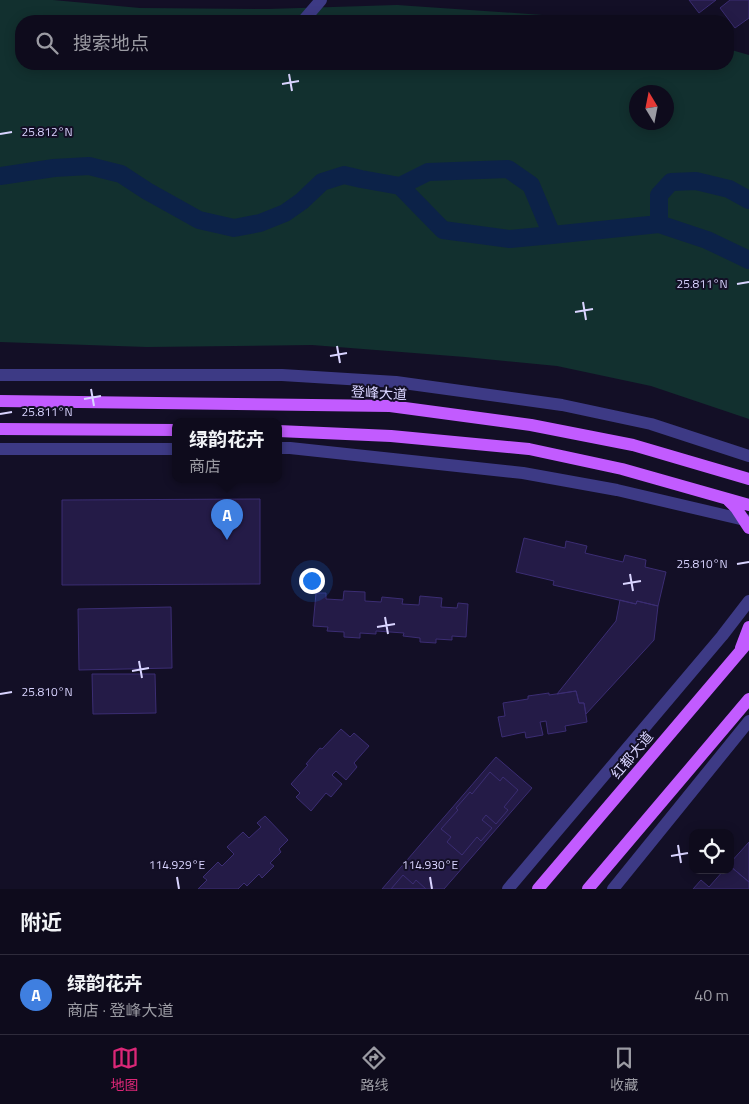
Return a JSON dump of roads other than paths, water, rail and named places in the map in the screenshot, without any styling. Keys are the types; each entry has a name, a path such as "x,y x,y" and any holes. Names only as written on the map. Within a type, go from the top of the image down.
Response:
{"main road":[{"name":"登峰大道","path":"0,401 390,406 541,427 633,445 749,479"},
{"path":"0,429 172,430"},
{"path":"282,430 391,436 529,449 622,469 749,505"},
{"path":"732,474 749,472"},
{"path":"727,499 748,523"},
{"path":"739,652 749,627"},
{"name":"红都大道","path":"538,889 749,641"},
{"path":"588,889 749,699"}],"street":[{"path":"308,15 321,0"},
{"path":"0,375 282,375 396,382 562,405 651,424 749,456"},
{"path":"282,448 523,473 617,490 748,523"},
{"path":"0,449 172,449"},
{"path":"508,889 749,602"},
{"path":"613,889 749,721"}],"waterway":[{"path":"0,176 54,168 89,166 121,174 199,220 234,228 260,223 285,213 302,201 322,182 344,175 400,186 428,172 508,169 531,185 552,235 659,224 659,195 671,182 696,181 729,189 749,200"},
{"path":"400,186 443,230 510,239 552,235"},
{"path":"659,224 707,240 749,260"}],"place":[{"name":"绿韵花卉","path":"227,540"}]}
